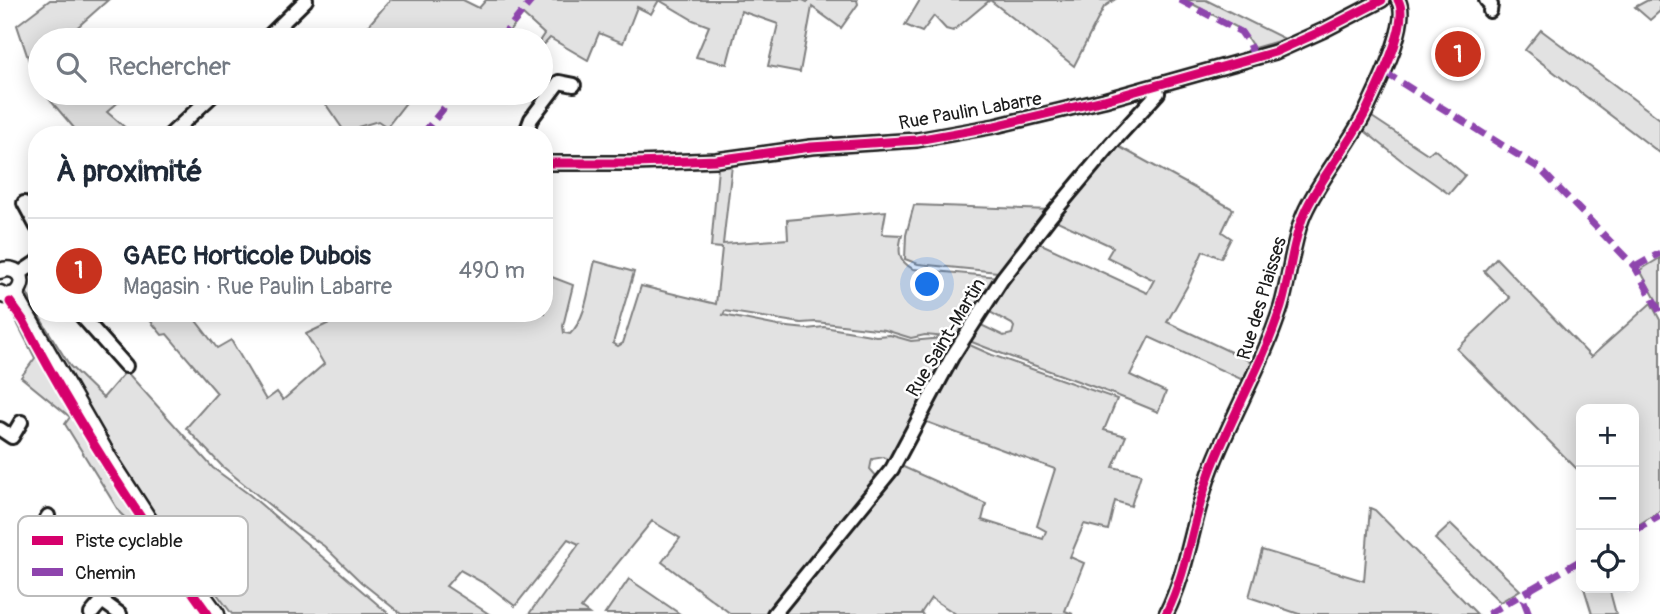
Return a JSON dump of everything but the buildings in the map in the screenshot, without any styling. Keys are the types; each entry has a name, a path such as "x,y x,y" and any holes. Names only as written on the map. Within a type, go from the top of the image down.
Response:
{"main road":[{"path":"1,267 10,268 19,274 21,287 7,294 147,516"},
{"path":"204,596 217,614"}],"street":[{"path":"277,28 306,0"},
{"name":"Rue Paulin Labarre","path":"553,163 716,160 811,147 917,140 1052,113 1283,49 1382,0"},
{"name":"Rue des Plaisses","path":"1166,614 1185,565 1213,464 1256,374 1280,307 1303,215 1367,109 1384,72 1402,19 1398,0"},
{"path":"553,90 559,82 574,85"},
{"name":"Rue Saint-Martin","path":"774,614 892,469 952,357 1003,279 1057,209 1158,93 1156,86"},
{"path":"180,126 202,105"},
{"path":"528,126 542,105"},
{"path":"25,211 28,215"},
{"path":"19,274 28,269"},
{"path":"87,322 126,366"},
{"path":"0,429 12,437 21,422"},
{"path":"91,614 104,596"},
{"path":"102,601 120,614"}],"shaded area":[{"path":"50,0 108,0 76,28 28,28 28,58 17,25"},
{"path":"390,0 463,0 479,8 486,0 659,0 651,14 637,7 623,43 599,33 588,60 553,40 553,28 537,28 523,15 512,28 366,28"},
{"path":"659,0 857,0 858,4 841,28 812,7 800,72 768,66 778,24 741,11 727,64 696,57 709,26"},
{"path":"920,0 990,0 953,31 946,29 934,16 922,32 905,25"},
{"path":"990,0 1114,0 1104,7 1074,66"},
{"path":"1185,0 1206,0 1285,39 1254,48 1242,30"},
{"path":"1648,0 1660,0 1660,11 1650,20 1635,7"},
{"path":"1541,30 1660,119 1660,153 1525,50"},
{"path":"54,105 115,105 107,112 123,126 72,126"},
{"path":"326,105 404,105 388,126 378,121 361,126 341,126"},
{"path":"1369,115 1428,154 1434,149 1465,175 1449,194 1361,128"},
{"path":"1116,145 1233,209 1222,232 1231,238 1221,258 1203,251 1167,322 1252,362 1245,381 1149,337 1130,375 1166,392 1158,412 967,340 977,323 1004,336 1012,334 1012,324 986,310 1035,241 1147,293 1154,280 1107,257 1113,247 1053,219"},
{"path":"732,165 723,244 788,239 787,220 886,211 882,234 902,235 901,258 913,269 1000,277 958,338 925,335 911,338 885,330 816,322 801,323 725,311 723,315 778,326 807,329 824,327 876,336 890,335 911,341 943,338 956,342 892,462 884,457 872,459 870,469 879,479 769,614 731,614 662,562 680,538 652,521 581,608 589,614 529,614 579,544 568,539 515,606 489,586 460,570 446,586 489,614 401,614 361,582 324,546 295,526 222,466 186,428 217,393 167,334 162,335 151,322 197,322 217,348 231,340 266,400 277,392 283,400 324,364 306,334 331,322 553,322 553,277 573,285 563,326 564,333 570,334 584,310 595,261 634,272 613,343 618,346 623,343 641,286 716,304 722,248 711,247 718,168"},
{"path":"914,205 1051,210 1003,272 998,272 918,264 905,259 906,235"},
{"path":"1496,258 1591,357 1651,303 1660,320 1660,511 1639,524 1639,404 1576,404 1576,468 1457,349 1510,298 1484,271"},
{"path":"1660,258 1660,307 1640,270"},
{"path":"27,293 28,322 43,322 70,366 103,398 126,371 213,468 250,495 389,614 232,614 219,596 248,596 248,516 123,516 65,424 70,417 21,377 35,358 9,307"},
{"path":"963,342 992,355 1117,399 1104,430 1126,436 1113,467 1141,474 1131,506 1115,501 1108,530 1084,524 1070,557 1084,563 1065,611 1073,614 956,614 931,598 922,614 781,614 899,465 986,504 982,520 1043,539 1046,531 1037,526 1055,469 924,421"},
{"path":"1370,508 1477,614 1299,614 1249,597 1262,550 1364,581"},
{"path":"1451,524 1520,590 1500,602 1435,539"},
{"path":"629,579 680,614 605,614"},
{"path":"1586,593 1610,593 1616,614 1592,614"}],"marked path":[{"path":"509,28 532,0"},
{"path":"1180,0 1241,32 1255,58"},
{"path":"1384,72 1539,168 1635,267 1660,312"},
{"path":"429,126 446,105"},
{"path":"1635,267 1660,253"},
{"path":"1636,530 1660,516"},
{"path":"1531,589 1576,563"},
{"path":"1488,614 1531,589 1524,601 1529,614"}],"cycle path":[{"path":"553,163 716,160 811,147 917,140 995,126 1104,100 1275,52 1382,0"},
{"path":"1166,614 1181,577 1214,462 1258,366 1281,307 1304,214 1362,119 1392,52 1400,22 1398,0"},
{"path":"10,302 140,516"},
{"path":"195,596 208,614"}],"place":[{"name":"GAEC Horticole Dubois","path":"1458,54"}]}
